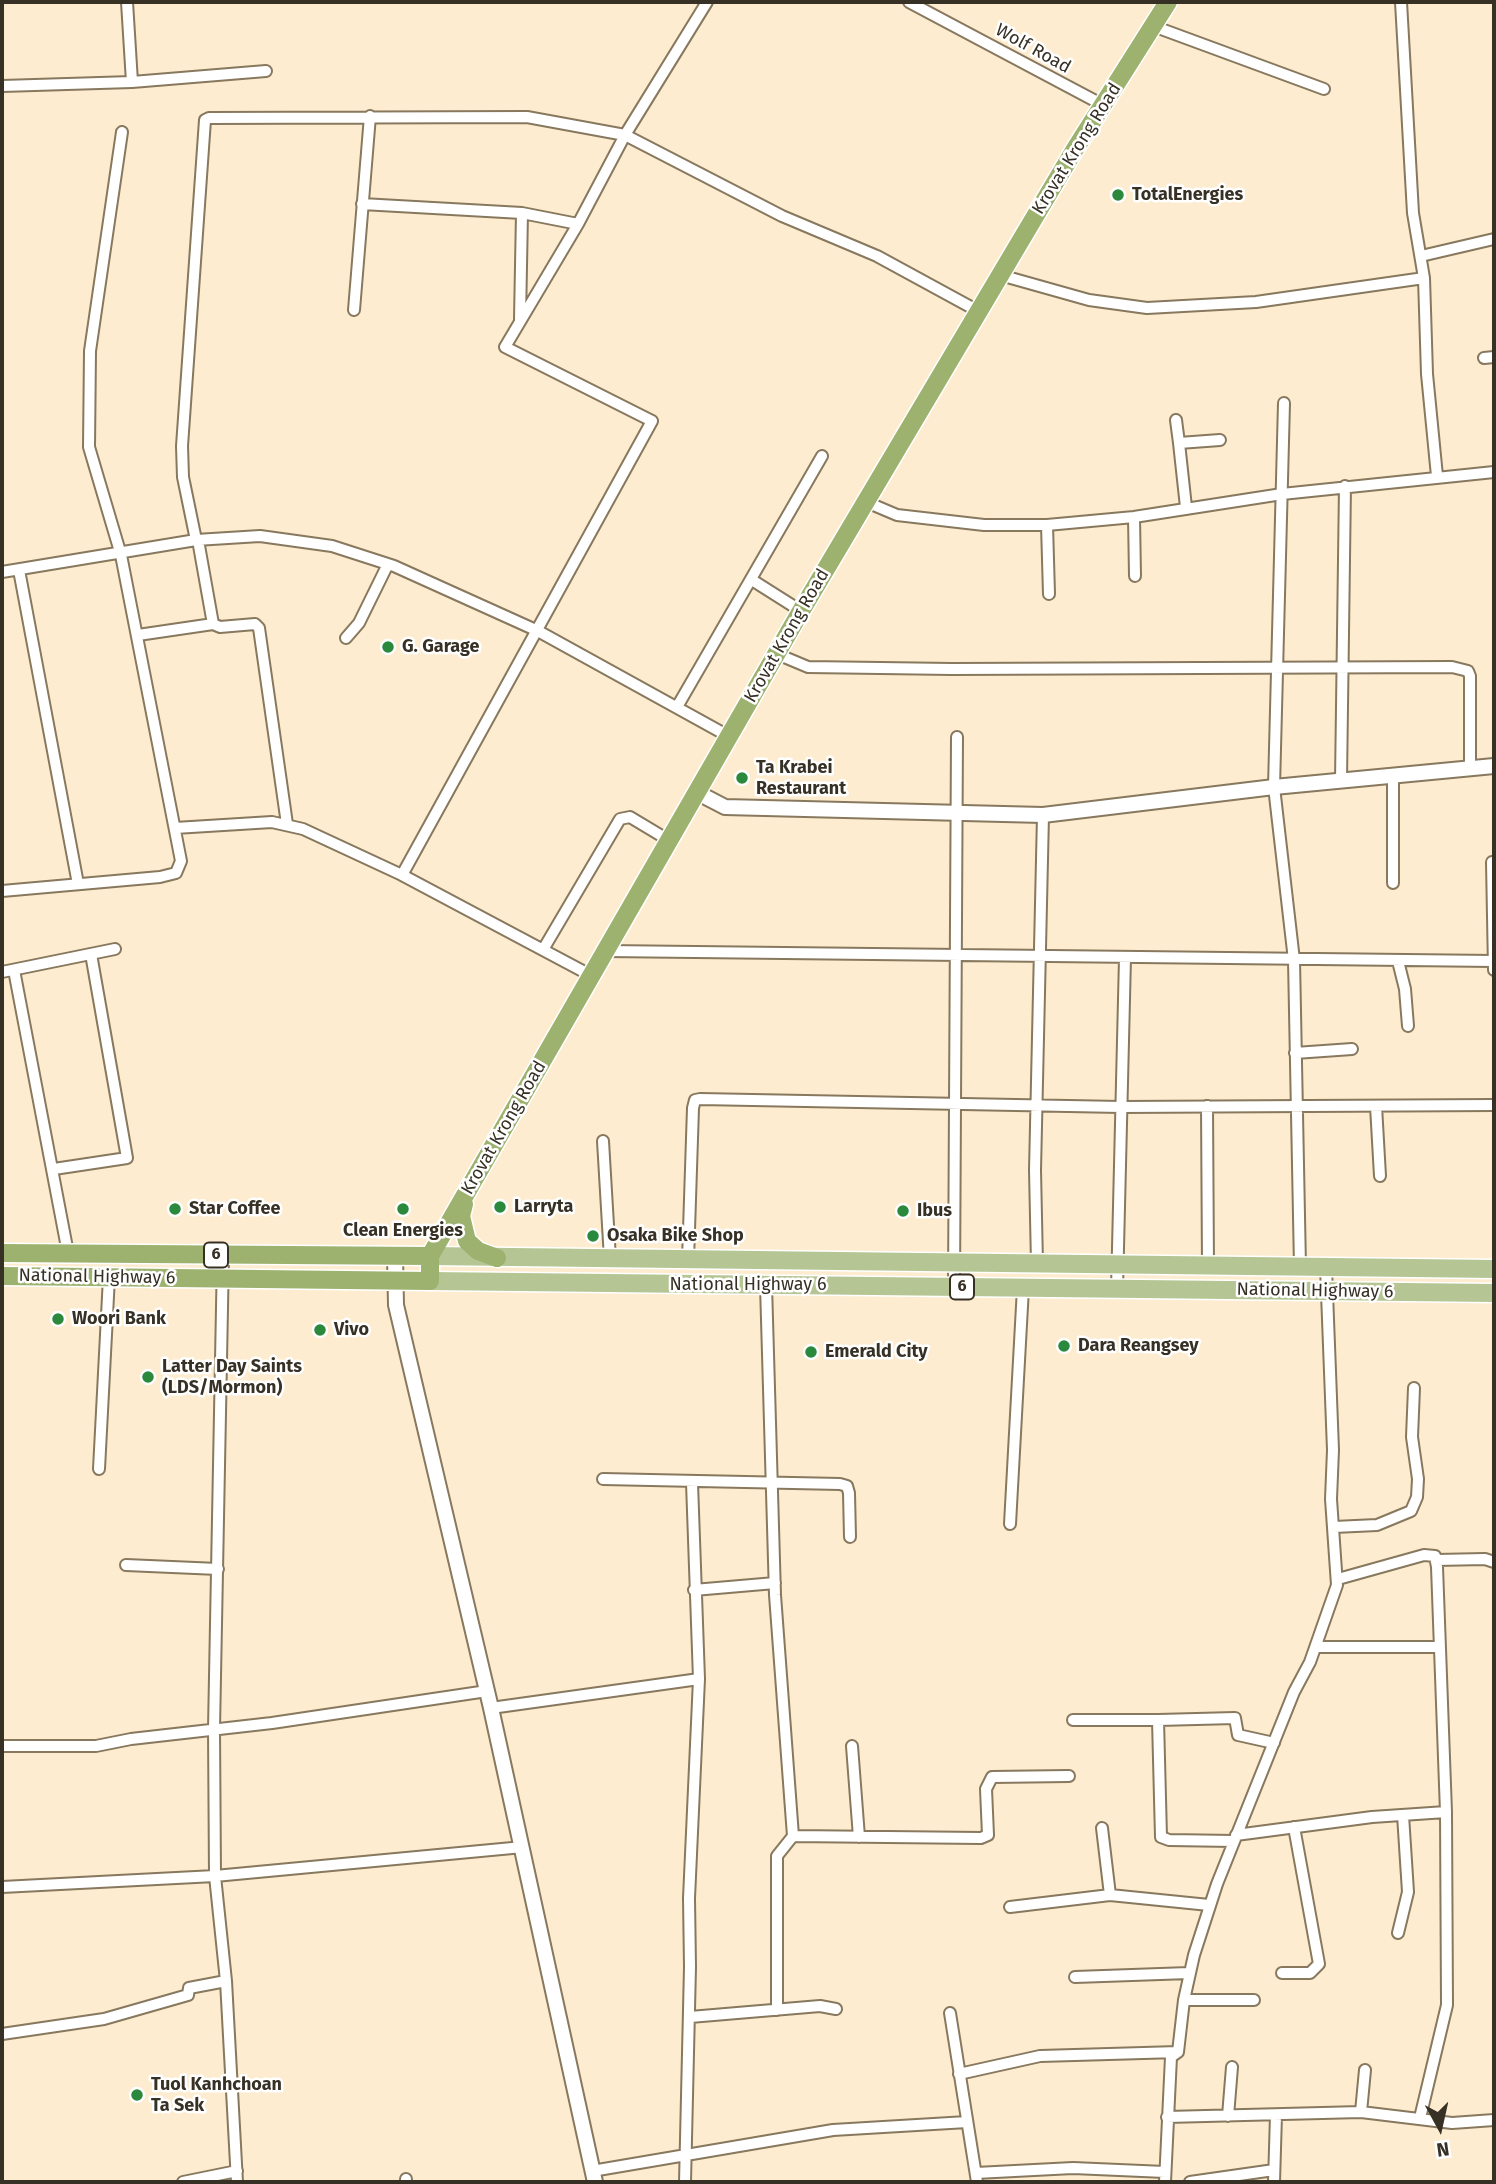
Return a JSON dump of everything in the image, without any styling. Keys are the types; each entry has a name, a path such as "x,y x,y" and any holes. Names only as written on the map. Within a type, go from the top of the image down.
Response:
{"highway":[{"name":"Krovat Krong Road","path":"430,1281 430,1256 864,501 1168,2"},
{"path":"468,1190 461,1216 467,1241 478,1251 497,1258"},
{"name":"National Highway 6","path":"2,1252 430,1256"},
{"name":"National Highway 6","path":"2,1276 430,1281"}],"main road":[{"name":"National Highway 6","path":"430,1256 1494,1269"},
{"name":"National Highway 6","path":"430,1281 1494,1293"}],"street":[{"path":"127,2 132,82"},
{"path":"402,875 652,421 505,346 578,224 625,135 707,2"},
{"name":"Wolf Road","path":"909,2 1103,106"},
{"path":"1401,2 1413,213 1424,278 1427,373 1437,476"},
{"path":"1153,26 1324,89"},
{"path":"2,86 132,82 266,71"},
{"path":"355,310 370,116"},
{"path":"214,624 183,477 182,446 205,120 370,116 527,117 625,135 782,216 877,256 978,311"},
{"path":"2,891 176,873 181,861 121,555 95,470 89,434 90,351 122,132"},
{"path":"362,204 522,214 578,224"},
{"path":"520,321 522,214"},
{"path":"1421,256 1494,239"},
{"path":"1000,275 1089,300 1147,308 1256,302 1424,278"},
{"path":"1284,403 1274,787 1294,960 1300,1267"},
{"path":"1176,420 1186,507"},
{"path":"1179,443 1220,440"},
{"path":"677,708 822,456"},
{"path":"864,501 897,515 984,525 1047,526 1134,517 1186,507 1345,486 1494,472"},
{"path":"1341,780 1345,486"},
{"path":"1134,517 1135,576"},
{"path":"1047,526 1049,594"},
{"path":"2,572 121,555 197,540 281,538 332,546 388,564 538,631 730,737"},
{"path":"346,638 359,623 388,564"},
{"path":"19,570 78,884"},
{"path":"752,580 801,611"},
{"path":"138,635 214,624 220,627 258,625 287,824"},
{"path":"777,654 808,667 1452,667 1468,671 1470,767"},
{"path":"954,1287 957,737"},
{"path":"698,793 725,807 1043,814 1274,787 1494,766"},
{"path":"1393,776 1393,883"},
{"path":"1037,1264 1043,814"},
{"path":"544,948 620,819 630,817 670,841"},
{"path":"175,828 287,824 402,875 544,948 592,976"},
{"path":"1492,862 1494,970"},
{"path":"2,972 116,949"},
{"path":"606,951 1494,961"},
{"path":"54,1169 127,1157 92,954"},
{"path":"1117,1289 1125,958"},
{"path":"1398,961 1405,989 1408,1026"},
{"path":"14,970 68,1253"},
{"path":"1295,1053 1352,1049"},
{"path":"688,1260 695,1100 1121,1107 1494,1105"},
{"path":"1206,1106 1208,1266"},
{"path":"1376,1106 1380,1176"},
{"path":"603,1141 610,1259"},
{"path":"183,2182 237,2177 226,1981 215,1876 223,1255"},
{"path":"395,1256 396,1305 523,1847 594,2177 685,2157 834,2130 967,2122"},
{"path":"950,2013 976,2178 1073,2168 1165,2177 1171,2057 1178,2052 1189,1973 1209,1905 1316,1647 1338,1579 1326,1267"},
{"path":"99,1469 109,1277"},
{"path":"766,1285 775,1583 793,1836 778,1856 777,2010"},
{"path":"1010,1524 1023,1288"},
{"path":"1334,1527 1377,1525 1411,1511 1417,1497 1418,1479 1412,1437 1414,1388"},
{"path":"603,1479 847,1486 850,1537"},
{"path":"685,2182 690,2017 689,1898 699,1679 692,1483"},
{"path":"1338,1579 1418,1556 1432,1555 1436,1560 1446,1812 1447,2005 1420,2118"},
{"path":"1436,1560 1485,1559 1494,1562"},
{"path":"126,1565 218,1569"},
{"path":"694,1590 775,1583"},
{"path":"1316,1647 1440,1647"},
{"path":"491,1708 699,1679"},
{"path":"2,1746 96,1746 371,1706 427,1702 487,1690"},
{"path":"1073,1720 1235,1718 1238,1735 1274,1743"},
{"path":"1158,1720 1161,1837 1169,1840 1235,1838 1294,1827 1446,1812"},
{"path":"852,1746 859,1837"},
{"path":"793,1836 981,1838 988,1835 986,1789 992,1777 1069,1776"},
{"path":"1398,1933 1408,1892 1403,1815"},
{"path":"1282,1973 1310,1973 1319,1964 1294,1827"},
{"path":"1102,1828 1110,1895"},
{"path":"2,1887 215,1876 523,1847"},
{"path":"1010,1907 1110,1895 1209,1905"},
{"path":"1075,1977 1189,1973"},
{"path":"2,2034 104,2019 188,1995 189,1988 226,1981"},
{"path":"1184,2000 1254,2000"},
{"path":"690,2017 820,2006 836,2009"},
{"path":"959,2074 1040,2056 1178,2052"},
{"path":"1228,2116 1232,2067"},
{"path":"1361,2112 1365,2070"},
{"path":"1167,2117 1361,2112 1452,2123 1494,2120"},
{"path":"1274,2182 1276,2115"},
{"path":"1190,2182 1274,2170"}],"place":[{"name":"TotalEnergies","path":"1118,195"},
{"name":"G. Garage","path":"388,647"},
{"name":"Ta Krabei Restaurant","path":"742,778"},
{"name":"Larryta","path":"500,1207"},
{"name":"Star Coffee","path":"175,1209"},
{"name":"Clean Energies","path":"403,1209"},
{"name":"Ibus","path":"903,1211"},
{"name":"Osaka Bike Shop","path":"593,1236"},
{"name":"Woori Bank","path":"58,1319"},
{"name":"Vivo","path":"320,1330"},
{"name":"Dara Reangsey","path":"1064,1346"},
{"name":"Emerald City","path":"811,1352"},
{"name":"Latter Day Saints (LDS/Mormon)","path":"148,1377"},
{"name":"Tuol Kanhchoan Ta Sek","path":"137,2095"}]}
